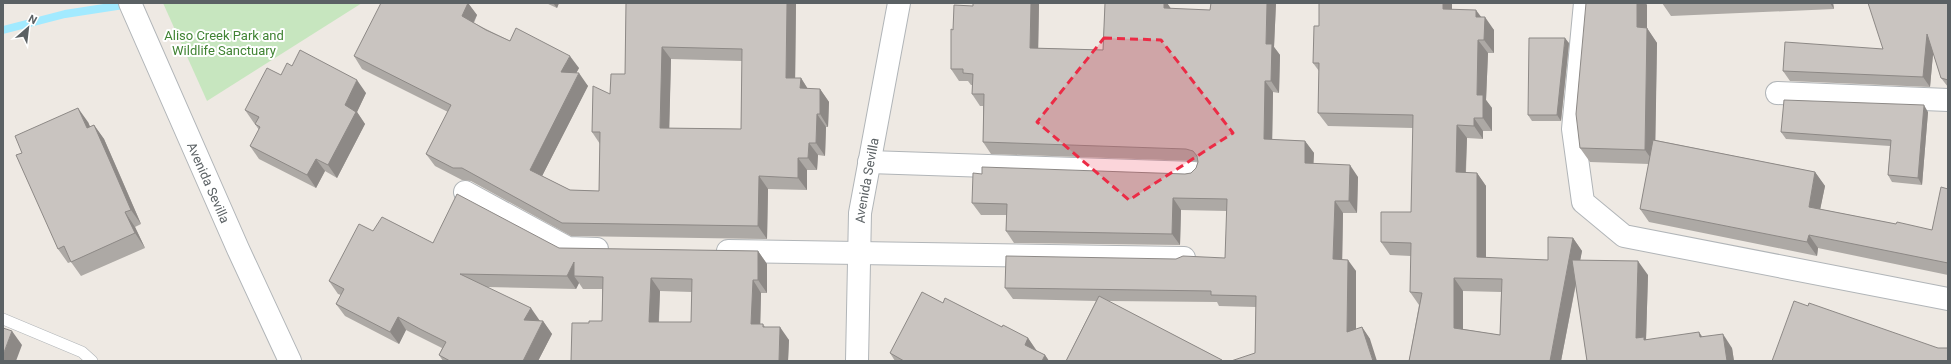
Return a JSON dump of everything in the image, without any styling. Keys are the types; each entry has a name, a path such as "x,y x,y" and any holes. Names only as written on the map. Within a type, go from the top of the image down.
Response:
{"street":[{"name":"Avenida Sevilla","path":"130,3 238,249 290,361"},
{"name":"Avenida Sevilla","path":"858,361 860,213 899,3"},
{"path":"1585,3 1573,129 1583,202 1624,236 1948,299"},
{"path":"1777,93 1948,100"},
{"path":"869,162 1194,172"},
{"path":"465,192 568,248 615,249"},
{"path":"710,251 1184,258"}],"lane":[{"path":"3,319 82,352 92,361"}],"highlighted area":[{"path":"1104,38 1161,40 1233,133 1129,200 1037,122"}],"green space":[{"name":"Aliso Creek Park and Wildlife Sanctuary","path":"163,3 362,3 207,101"}],"building":[{"path":"381,3 468,3 462,16 486,30 510,41 516,28 570,56 561,72 579,73 530,170 570,190 599,191 600,132 592,132 593,86 610,94 611,74 625,74 626,3 787,3 786,78 801,78 800,88 820,89 820,114 817,114 816,143 809,143 808,158 798,158 798,178 759,176 758,226 562,223 462,168 453,168 426,154 451,105 354,56","holes":["662,47 742,49 741,129 660,128"]},
{"path":"973,3 1031,3 1030,48 1103,50 1105,3 1164,3 1164,8 1210,10 1211,3 1267,3 1266,44 1272,44 1271,81 1265,81 1264,139 1305,141 1305,163 1350,165 1349,201 1335,201 1333,259 1348,260 1347,332 1362,327 1373,361 1231,361 1255,353 1256,296 1211,295 1211,291 1005,288 1006,256 1176,259 1183,256 1225,258 1227,199 1173,198 1172,234 1006,231 1007,204 972,203 973,173 982,174 982,167 1185,174 1191,173 1196,168 1198,162 1197,156 1193,151 1186,149 983,142 984,94 972,94 973,74 963,73 963,69 951,69 951,29 953,30 954,5 973,6"},
{"path":"1319,3 1443,3 1443,9 1476,10 1476,17 1485,17 1484,40 1478,40 1477,95 1483,95 1483,118 1474,118 1474,126 1457,125 1456,172 1477,173 1477,257 1548,260 1548,237 1573,238 1550,361 1409,361 1422,293 1410,292 1411,243 1381,242 1381,212 1411,212 1413,115 1318,113 1319,63 1313,63 1314,26 1319,26","holes":["1454,278 1502,279 1500,335 1454,328"]},
{"path":"1586,3 1637,3 1637,27 1647,28 1645,150 1580,148 1576,114"},
{"path":"1868,3 1948,3 1948,80 1941,78 1927,34 1923,77 1783,71 1785,42 1883,49"},
{"path":"1529,38 1565,38 1557,115 1528,115"},
{"path":"300,50 357,80 345,105 356,112 328,165 316,159 307,175 250,146 260,127 255,124 259,117 245,110 267,68 281,75 287,63 292,66"},
{"path":"1784,100 1924,105 1918,178 1888,175 1891,140 1781,132"},
{"path":"78,108 87,128 94,125 131,210 125,212 135,233 71,262 64,246 58,249 16,155 22,153 15,136"},
{"path":"1653,140 1815,172 1809,207 1896,224 1897,222 1932,230 1941,187 1948,189 1948,263 1809,235 1807,242 1640,209"},
{"path":"457,194 559,248 758,251 758,280 753,280 751,324 763,324 763,327 780,327 779,361 571,361 572,323 602,321 603,277 574,276 574,262 567,276 460,274 531,308 524,320 543,321 523,361 450,361 439,355 446,342 398,317 390,332 336,304 344,289 329,281 359,224 373,231 382,217 433,243","holes":["651,278 692,279 691,322 649,322"]},
{"path":"1572,260 1638,261 1636,338 1644,337 1644,340 1699,332 1700,337 1723,334 1727,361 1587,361"},
{"path":"922,292 943,303 945,298 1002,327 1003,325 1028,338 1025,345 1045,355 1042,361 904,361 890,353"},
{"path":"1099,296 1222,360 1066,361"},
{"path":"1794,301 1808,306 1809,303 1938,348 1948,348 1948,361 1772,361"},
{"path":"3,328 12,331 3,355"}],"waterway":[{"path":"3,30 65,14 130,4"}]}
